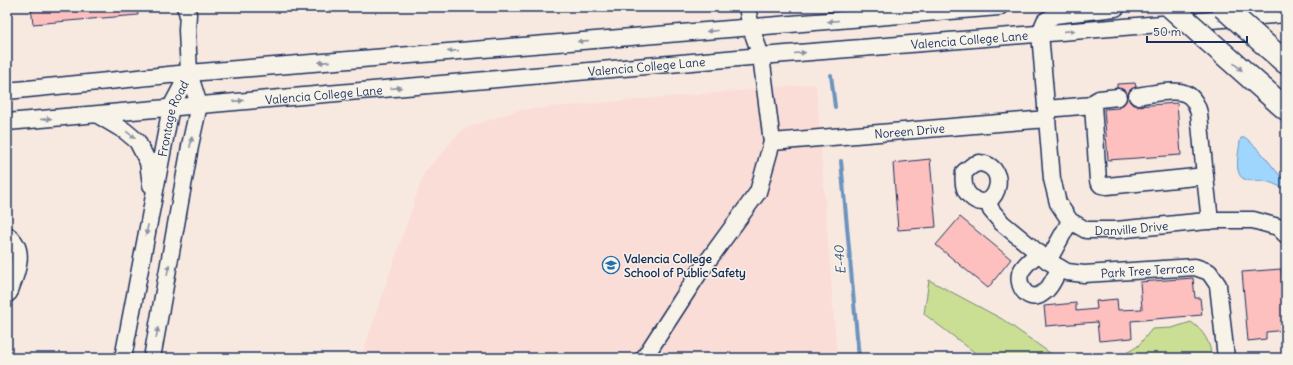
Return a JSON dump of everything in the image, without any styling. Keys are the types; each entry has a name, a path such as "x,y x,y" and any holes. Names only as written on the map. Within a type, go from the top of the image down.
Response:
{"highway":[{"path":"1171,7 1286,109"},
{"path":"1223,7 1286,63"}],"street":[{"path":"644,358 699,273 758,192 772,142 761,56 751,28 747,7"},
{"path":"7,91 190,72 999,7"},
{"path":"1049,261 1070,222 1058,203 1052,179 1040,34 1045,21 1054,15 1117,7"},
{"path":"189,9 187,30 190,72"},
{"name":"Valencia College Lane","path":"7,122 761,56 1286,14"},
{"name":"Frontage Road","path":"152,358 189,149 199,104 190,72"},
{"name":"Frontage Road","path":"123,358 171,107 190,72"},
{"path":"1137,96 1171,92 1184,93 1193,99 1199,113 1210,221"},
{"path":"1118,97 1099,99 1094,102 1093,106 1098,181 1101,185 1107,186 1205,176"},
{"name":"Noreen Drive","path":"772,142 1046,114 1093,106"},
{"path":"98,115 125,131 137,141 148,162 153,201"},
{"name":"Park Tree Terrace","path":"988,201 992,210 1002,223 1049,261 1067,272 1084,274 1195,267 1209,272 1218,284 1226,358"},
{"name":"Danville Drive","path":"1070,222 1086,230 1116,230 1210,221 1253,220 1278,227 1286,235"},
{"path":"7,234 12,238 17,247 20,258 9,293"}],"shaded area":[{"name":"Valencia College School of Public Safety","path":"816,84 837,358 361,358 424,173 463,129 519,110"}],"green space":[{"path":"929,280 1002,319 1057,358 982,358 924,314"},
{"path":"1191,322 1206,337 1212,358 1118,358 1138,346 1152,329 1172,328"}],"water":[{"path":"1241,138 1246,138 1260,151 1286,183 1286,190 1269,182 1244,179 1241,176 1238,162"}],"building":[{"path":"31,7 137,7 138,15 33,24"},
{"path":"1135,83 1136,87 1131,89 1128,93 1130,102 1133,105 1177,103 1181,155 1108,160 1104,109 1119,108 1119,106 1123,105 1126,101 1126,92 1117,88 1117,84"},
{"path":"930,159 936,227 898,230 893,163"},
{"path":"960,217 1011,259 988,288 936,245"},
{"path":"1281,269 1286,330 1266,332 1266,339 1248,341 1242,272"},
{"path":"1193,278 1195,298 1200,298 1202,315 1131,321 1132,338 1099,341 1097,322 1046,326 1044,306 1076,303 1076,311 1097,309 1096,301 1117,299 1118,310 1142,309 1140,282"}],"waterway":[{"name":"E-40","path":"831,75 835,107"},
{"name":"E-40","path":"841,161 859,358"}],"place":[{"name":"Valencia College School of Public Safety","path":"611,265"}]}
